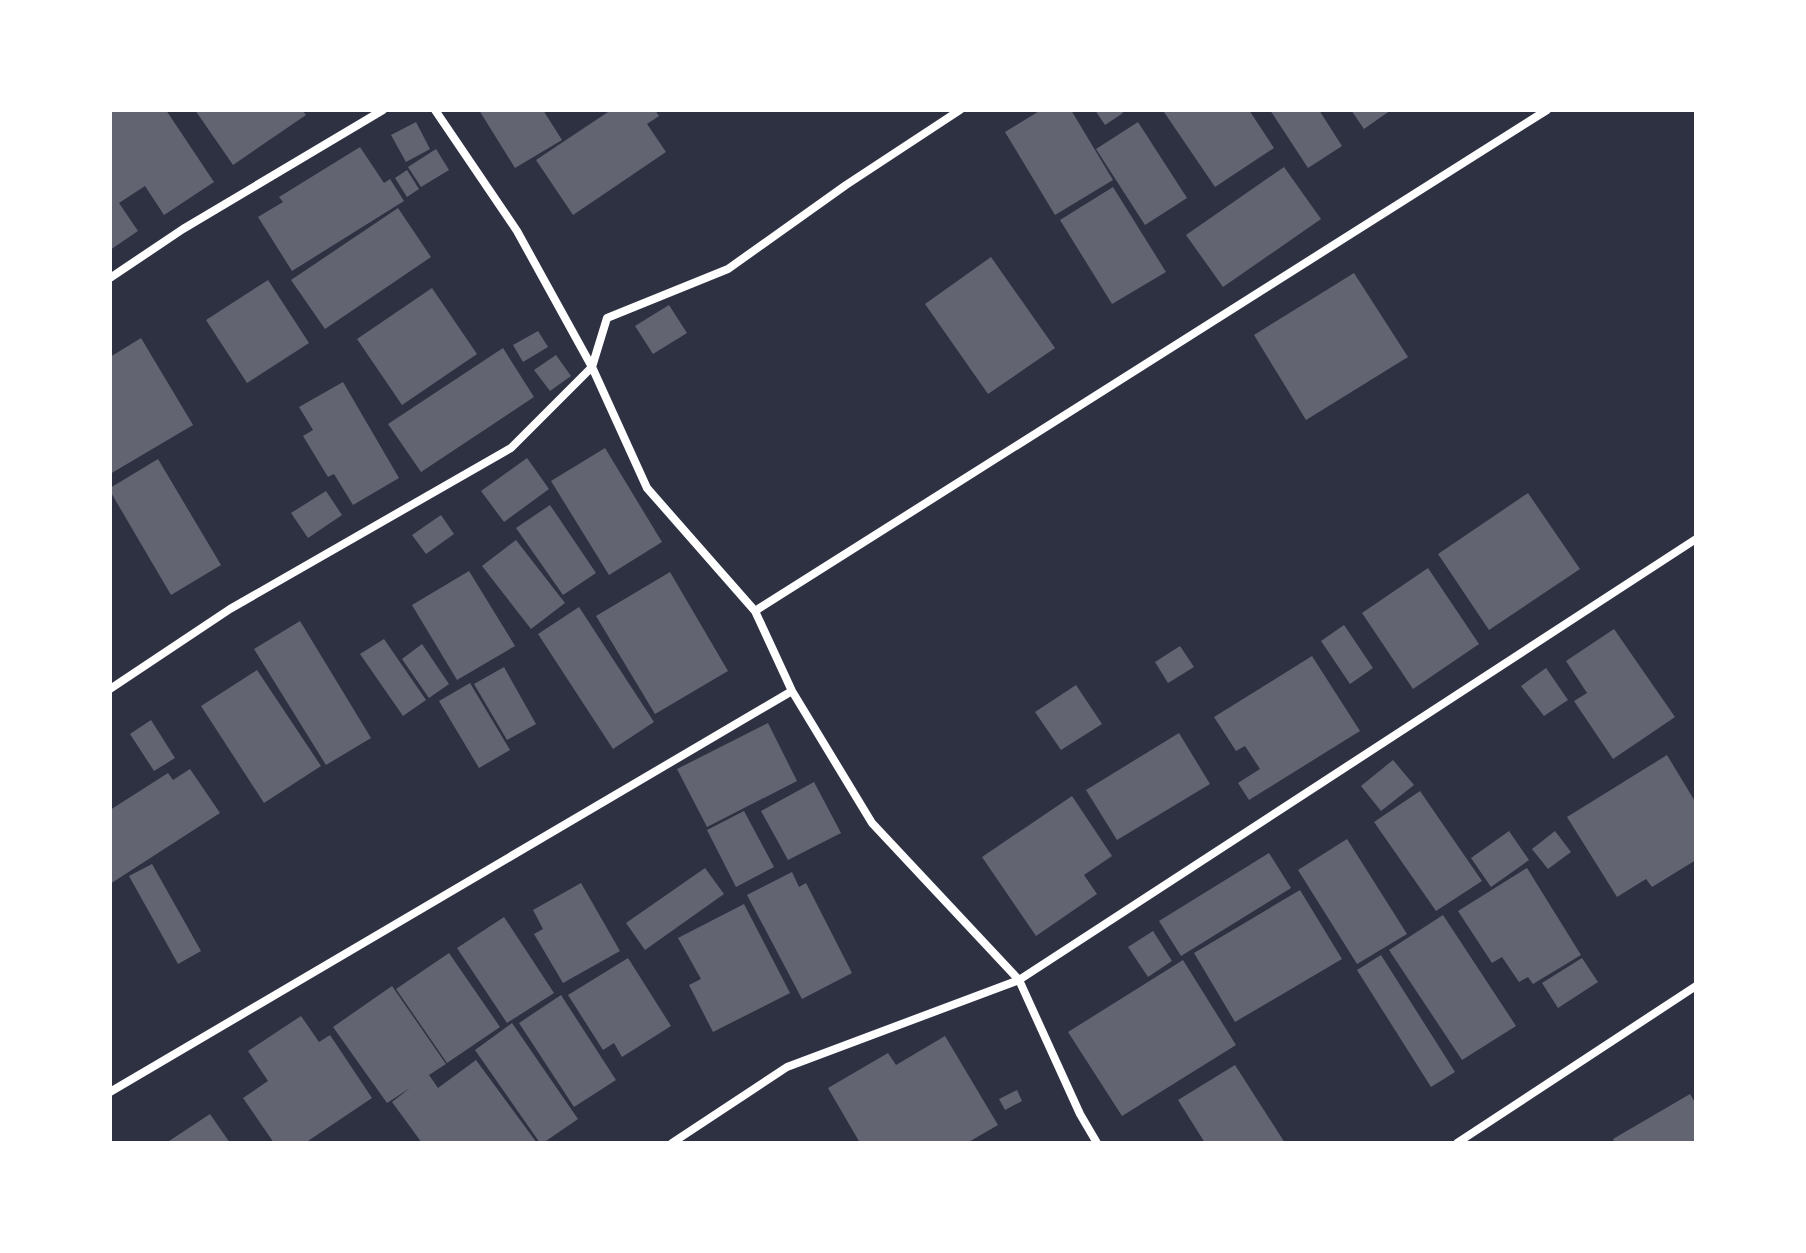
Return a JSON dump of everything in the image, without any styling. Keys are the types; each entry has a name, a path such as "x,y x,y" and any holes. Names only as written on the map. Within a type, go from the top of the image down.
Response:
{"street":[{"path":"110,278 183,229 383,110"},
{"path":"435,110 517,231 592,367 647,488 755,611 792,691 872,823 1019,980 1080,1114 1097,1143"},
{"path":"110,689 230,609 511,448 592,367 607,318 728,269 846,185 960,110"},
{"path":"755,611 1547,110"},
{"path":"672,1143 787,1067 1019,980 1696,539"},
{"path":"110,1092 792,691"},
{"path":"1457,1143 1696,986"}],"building":[{"path":"110,110 166,110 214,182 164,215 145,186 119,203 138,231 110,250"},
{"path":"195,110 302,110 306,115 233,165"},
{"path":"479,110 543,110 562,140 515,168"},
{"path":"611,110 655,110 659,116 647,124 666,152 573,215 536,160"},
{"path":"1041,110 1071,110 1113,180 1055,215 1005,132"},
{"path":"1095,110 1121,110 1123,113 1105,125"},
{"path":"1249,110 1274,148 1215,187 1164,112"},
{"path":"1270,110 1319,110 1342,146 1308,168"},
{"path":"1351,110 1391,110 1364,129"},
{"path":"416,122 430,149 406,162 391,135"},
{"path":"1138,122 1187,198 1145,225 1096,149"},
{"path":"360,147 384,183 390,179 404,201 292,271 258,217 283,202 279,197"},
{"path":"436,149 449,170 421,187 408,167"},
{"path":"1284,167 1321,219 1223,287 1186,235"},
{"path":"407,170 419,189 407,197 395,178"},
{"path":"1113,187 1166,272 1112,304 1060,220"},
{"path":"398,208 431,257 325,329 291,280"},
{"path":"991,257 1055,348 988,394 925,304"},
{"path":"1354,273 1408,357 1306,420 1254,335"},
{"path":"268,280 309,343 247,383 206,320"},
{"path":"432,288 477,354 402,405 357,339"},
{"path":"669,305 687,333 653,354 635,326"},
{"path":"538,331 548,347 523,362 513,345"},
{"path":"141,338 193,425 110,474 110,357"},
{"path":"503,348 534,397 421,472 388,424"},
{"path":"556,355 571,376 550,391 534,370"},
{"path":"343,382 399,478 353,505 334,474 328,477 303,436 313,430 299,407"},
{"path":"605,448 662,542 609,575 551,481"},
{"path":"527,458 549,489 504,522 481,491"},
{"path":"158,459 221,565 171,595 110,491 110,488"},
{"path":"326,491 342,515 308,538 291,513"},
{"path":"1528,493 1580,569 1489,630 1438,554"},
{"path":"550,505 596,573 563,595 516,528"},
{"path":"441,515 454,534 426,554 412,535"},
{"path":"516,540 565,603 531,629 482,566"},
{"path":"1428,568 1479,644 1413,689 1362,613"},
{"path":"469,571 515,646 457,680 412,605"},
{"path":"670,572 728,671 655,714 596,616"},
{"path":"579,607 654,722 613,749 538,634"},
{"path":"300,621 371,738 326,765 254,649"},
{"path":"1344,625 1373,668 1350,684 1321,641"},
{"path":"1614,629 1675,717 1613,759 1574,701 1587,693 1566,661"},
{"path":"384,639 426,700 403,716 360,654"},
{"path":"422,644 449,684 429,698 402,659"},
{"path":"1180,646 1194,667 1168,683 1155,662"},
{"path":"1312,656 1360,731 1249,800 1238,783 1260,769 1245,746 1236,751 1214,717"},
{"path":"504,667 536,724 507,740 474,684"},
{"path":"1546,668 1568,700 1544,716 1521,686"},
{"path":"257,670 321,766 264,803 201,706"},
{"path":"470,683 510,750 479,768 439,701"},
{"path":"1076,685 1102,724 1061,750 1035,712"},
{"path":"151,720 175,758 154,771 130,734"},
{"path":"768,723 797,781 707,827 677,769"},
{"path":"1179,733 1210,784 1117,840 1086,790"},
{"path":"1667,755 1696,803 1696,860 1652,887 1646,879 1617,897 1567,817"},
{"path":"1393,760 1414,785 1381,811 1361,786"},
{"path":"190,769 220,813 110,884 110,810 168,773 173,780"},
{"path":"814,782 841,833 788,860 761,811"},
{"path":"1420,791 1482,881 1436,911 1374,822"},
{"path":"1072,796 1112,856 1084,875 1097,894 1036,936 982,857"},
{"path":"744,811 774,867 736,887 707,830"},
{"path":"1509,831 1529,860 1491,887 1471,858"},
{"path":"1555,831 1571,852 1548,869 1532,849"},
{"path":"1347,839 1407,934 1357,964 1298,870"},
{"path":"1269,853 1291,888 1181,956 1159,921"},
{"path":"152,864 201,951 178,964 129,876"},
{"path":"705,868 724,894 645,950 626,923"},
{"path":"1527,868 1581,955 1533,984 1528,977 1519,982 1502,957 1492,963 1458,911"},
{"path":"792,872 799,887 806,883 852,973 802,999 747,895"},
{"path":"581,883 620,951 563,983 534,934 543,929 533,910"},
{"path":"1300,890 1342,959 1235,1022 1194,953"},
{"path":"744,904 790,993 713,1032 689,985 701,979 678,938"},
{"path":"1443,915 1516,1026 1462,1060 1389,950"},
{"path":"504,917 554,993 507,1023 457,948"},
{"path":"1153,931 1172,961 1148,977 1128,947"},
{"path":"449,953 500,1027 447,1063 396,989"},
{"path":"1381,955 1455,1072 1431,1087 1357,970"},
{"path":"628,958 671,1026 622,1057 614,1043 603,1050 568,995"},
{"path":"1582,958 1598,982 1558,1008 1542,983"},
{"path":"1183,960 1236,1045 1122,1116 1068,1032"},
{"path":"392,986 446,1064 429,1075 438,1088 476,1060 537,1143 422,1143 392,1102 410,1088 387,1103 333,1027"},
{"path":"561,995 616,1080 574,1107 519,1023"},
{"path":"301,1016 319,1042 330,1035 372,1098 305,1143 274,1143 243,1098 268,1081 248,1051"},
{"path":"512,1023 578,1119 543,1143 540,1143 475,1050"},
{"path":"945,1036 998,1125 967,1143 860,1143 828,1088 888,1053 896,1065"},
{"path":"1235,1065 1285,1143 1205,1143 1178,1100"},
{"path":"1017,1090 1022,1101 1005,1110 999,1099"},
{"path":"1690,1094 1696,1104 1696,1143 1615,1143 1613,1139"},
{"path":"210,1114 230,1143 166,1143"}]}
